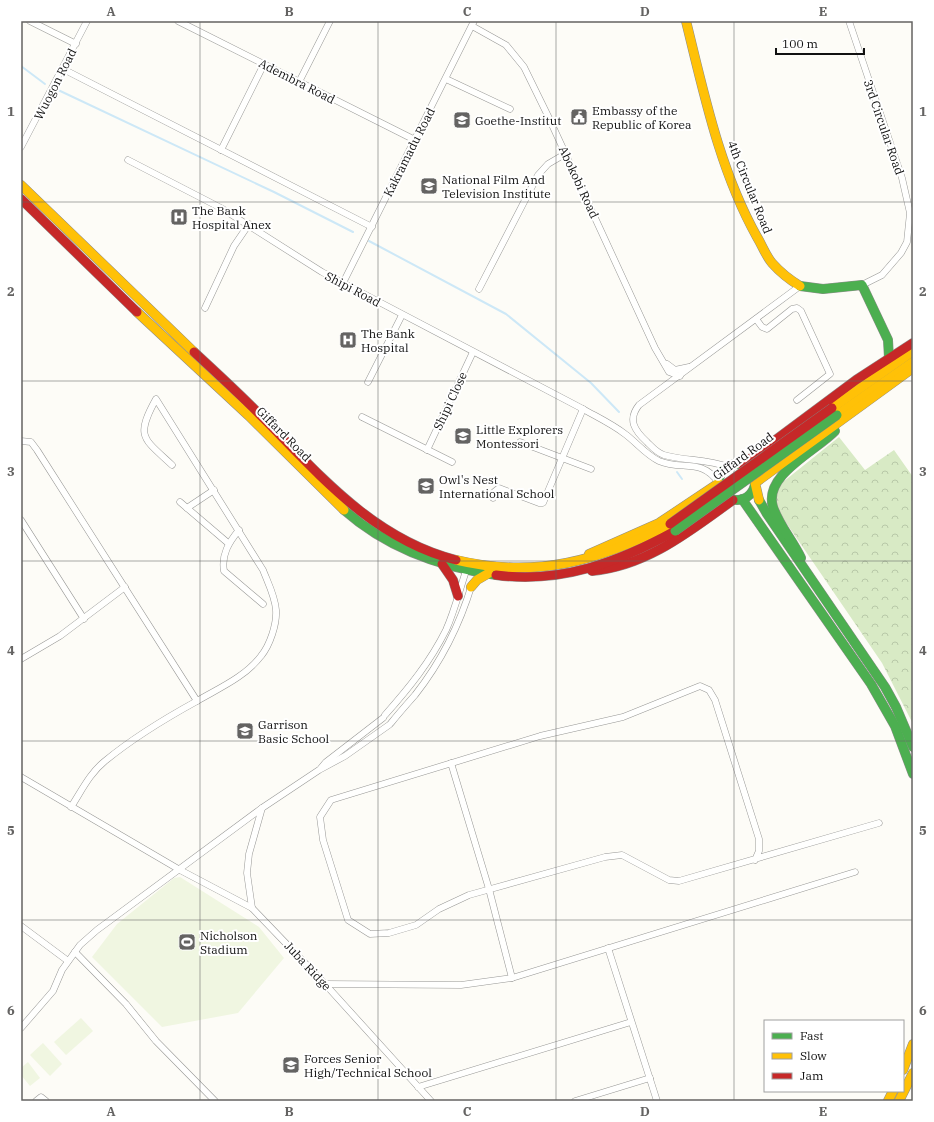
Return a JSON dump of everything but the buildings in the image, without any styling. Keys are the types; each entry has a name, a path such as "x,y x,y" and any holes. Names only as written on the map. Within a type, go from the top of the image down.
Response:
{"main road":[{"name":"4th Circular Road","path":"686,21 707,104 728,170 746,217 772,262 784,275 800,286 823,289 862,285"},
{"name":"Giffard Road","path":"21,185 144,305 258,413 348,502 378,525 444,557 468,566"},
{"name":"Giffard Road","path":"21,199 155,329 250,417 343,510 372,532 405,550 442,564 478,567 522,566 576,562 623,547 672,527"},
{"path":"862,285 888,340 889,358"},
{"path":"888,340 910,347"},
{"name":"Giffard Road","path":"742,465 856,380 889,358 910,347"},
{"name":"Giffard Road","path":"755,483 838,414 910,347"},
{"name":"Giffard Road","path":"478,567 489,573 518,576 555,575 582,570 621,557 672,527 913,362"},
{"name":"Giffard Road","path":"838,414 913,368"},
{"path":"804,569 798,549 773,508 771,490 780,476 828,438 838,414"},
{"path":"913,747 885,687 762,507 752,472 742,465 728,467 721,473 719,483 723,494 738,499 754,514 871,684 895,726 913,774"},
{"name":"Giffard Road","path":"576,562 586,555 659,523 719,483"},
{"path":"738,499 751,493 755,483"},
{"name":"Giffard Road","path":"582,570 611,569 658,551 738,499"},
{"path":"442,564 453,580 458,596"},
{"path":"471,587 477,580 489,573"},
{"path":"904,1067 913,1044"},
{"path":"904,1091 913,1073"},
{"path":"888,1101 892,1092"},
{"path":"899,1101 904,1092"}],"street":[{"path":"30,21 76,44"},
{"name":"Wuogon Road","path":"21,147 87,21"},
{"name":"Adembra Road","path":"178,21 415,140"},
{"path":"299,82 330,21"},
{"name":"3rd Circular Road","path":"849,21 902,178 910,213 907,242 901,253 882,275 862,285"},
{"name":"Abokobi Road","path":"473,23 506,45 516,55 548,116 655,348 669,372 680,376"},
{"name":"Kakramadu Road","path":"343,283 473,23"},
{"path":"221,150 264,64"},
{"path":"63,69 372,227"},
{"path":"446,79 510,109"},
{"path":"479,289 538,175 548,164 565,154"},
{"name":"Shipi Road","path":"128,160 249,224 289,252 343,283 583,409 618,429 658,460 676,465 702,467 710,472 719,483"},
{"path":"205,308 234,246 249,224"},
{"name":"Abokobi Road","path":"728,467 660,454 636,430 633,416 639,405 686,372 800,286"},
{"path":"756,319 762,328 767,329 792,309 797,308 802,311 830,374 797,400"},
{"path":"368,382 402,314"},
{"name":"Shipi Close","path":"428,450 472,352"},
{"name":"Abokobi Road","path":"662,359 671,369 675,370 681,370 698,363"},
{"path":"71,806 92,773 106,760 197,701 238,678 261,656 273,631 276,611 273,595 263,570 156,399 143,428 144,436 148,443 172,465"},
{"path":"493,498 494,492 499,488 539,503 543,503 583,409"},
{"path":"362,417 452,462"},
{"path":"21,441 31,442 37,450 197,701"},
{"path":"520,442 591,469"},
{"path":"187,508 214,490"},
{"path":"180,502 228,543"},
{"path":"21,520 84,619"},
{"path":"239,530 228,543 224,571 263,604"},
{"path":"319,770 326,762 384,716 418,678 429,661 446,628 468,566"},
{"path":"21,1028 53,991 68,961 97,930 262,808 319,770 345,756 390,724 415,694 445,650 459,621 478,567"},
{"path":"21,659 60,636 125,587"},
{"path":"755,860 759,851 759,839 715,700 709,690 703,687 695,687 623,717 540,736 331,800 320,817 323,840 337,889 348,920 370,934 389,933 416,925 439,909 470,895 577,864 617,855 622,855 669,880 679,881 755,860 879,824"},
{"path":"451,763 489,890 512,978"},
{"name":"Juba Ridge","path":"21,776 180,870 252,908 325,984 431,1101"},
{"path":"252,908 248,885 249,854 262,808"},
{"path":"325,984 461,985 512,978 855,872"},
{"path":"21,926 68,961"},
{"path":"608,948 657,1101"},
{"path":"75,952 126,1004 156,1041 215,1101"},
{"path":"418,1086 631,1022"},
{"path":"575,1101 650,1078"},
{"path":"36,1101 41,1096 46,1101"}],"green space":[{"path":"839,437 865,470 894,450 913,477 913,724 882,663 776,508 774,493 778,486"},
{"name":"Nicholson Stadium","path":"180,877 259,927 284,958 238,1013 162,1027 92,957 117,924 174,878"},
{"path":"81,1018 93,1031 66,1055 54,1042"},
{"path":"43,1043 62,1064 50,1076 30,1055"},
{"path":"28,1062 40,1078 30,1086 21,1075 21,1068"}],"waterway":[{"path":"21,66 45,84"},
{"path":"56,89 274,192 353,232"},
{"path":"369,241 506,314 591,383 619,412"},
{"path":"677,472 682,479"}],"traffic: fast":[{"path":"800,286 823,289 862,285 888,340 889,358"},
{"path":"675,531 837,415"},
{"path":"801,558 782,527 776,514 773,507 772,495 776,484 783,474 793,464 835,431"},
{"path":"737,464 747,467 752,472 755,482 752,492 747,497 737,500 727,497 722,492 719,482 722,472 727,467 737,464"},
{"path":"742,499 871,684 895,726 913,774"},
{"path":"759,500 885,687 896,707 913,747"},
{"path":"344,510 378,535 415,554 455,567 496,575"}],"traffic: slow":[{"path":"686,21 714,132 744,212 770,260 782,273 800,286"},
{"path":"21,185 194,352"},
{"path":"137,312 249,416 344,510"},
{"path":"832,408 913,351"},
{"path":"837,415 913,362"},
{"path":"759,500 755,483 913,368"},
{"path":"589,554 659,523 719,483"},
{"path":"456,560 513,568 540,567 566,563 592,557 618,548 670,524"},
{"path":"471,587 477,580 489,573"},
{"path":"904,1067 913,1044"},
{"path":"904,1091 913,1073"},
{"path":"888,1101 892,1092"},
{"path":"899,1101 904,1092"}],"traffic: jam":[{"path":"21,199 137,312"},
{"path":"742,465 856,380 913,343"},
{"path":"194,352 249,404 308,464 352,504 400,538 427,551 456,560"},
{"path":"670,524 832,408"},
{"path":"592,571 612,568 649,555 684,535 733,500"},
{"path":"496,575 520,577 544,576 589,568 633,552 675,531"},
{"path":"442,564 453,580 458,596"}],"place":[{"name":"Embassy of the Republic of Korea","path":"579,117"},
{"name":"Goethe-Institut","path":"462,120"},
{"name":"National Film And Television Institute","path":"429,186"},
{"name":"The Bank Hospital Anex","path":"179,217"},
{"name":"The Bank Hospital","path":"348,340"},
{"name":"Little Explorers Montessori","path":"463,436"},
{"name":"Owl's Nest International School","path":"426,486"},
{"name":"Garrison Basic School","path":"245,731"},
{"name":"Nicholson Stadium","path":"187,942"},
{"name":"Forces Senior High/Technical School","path":"291,1065"}]}
